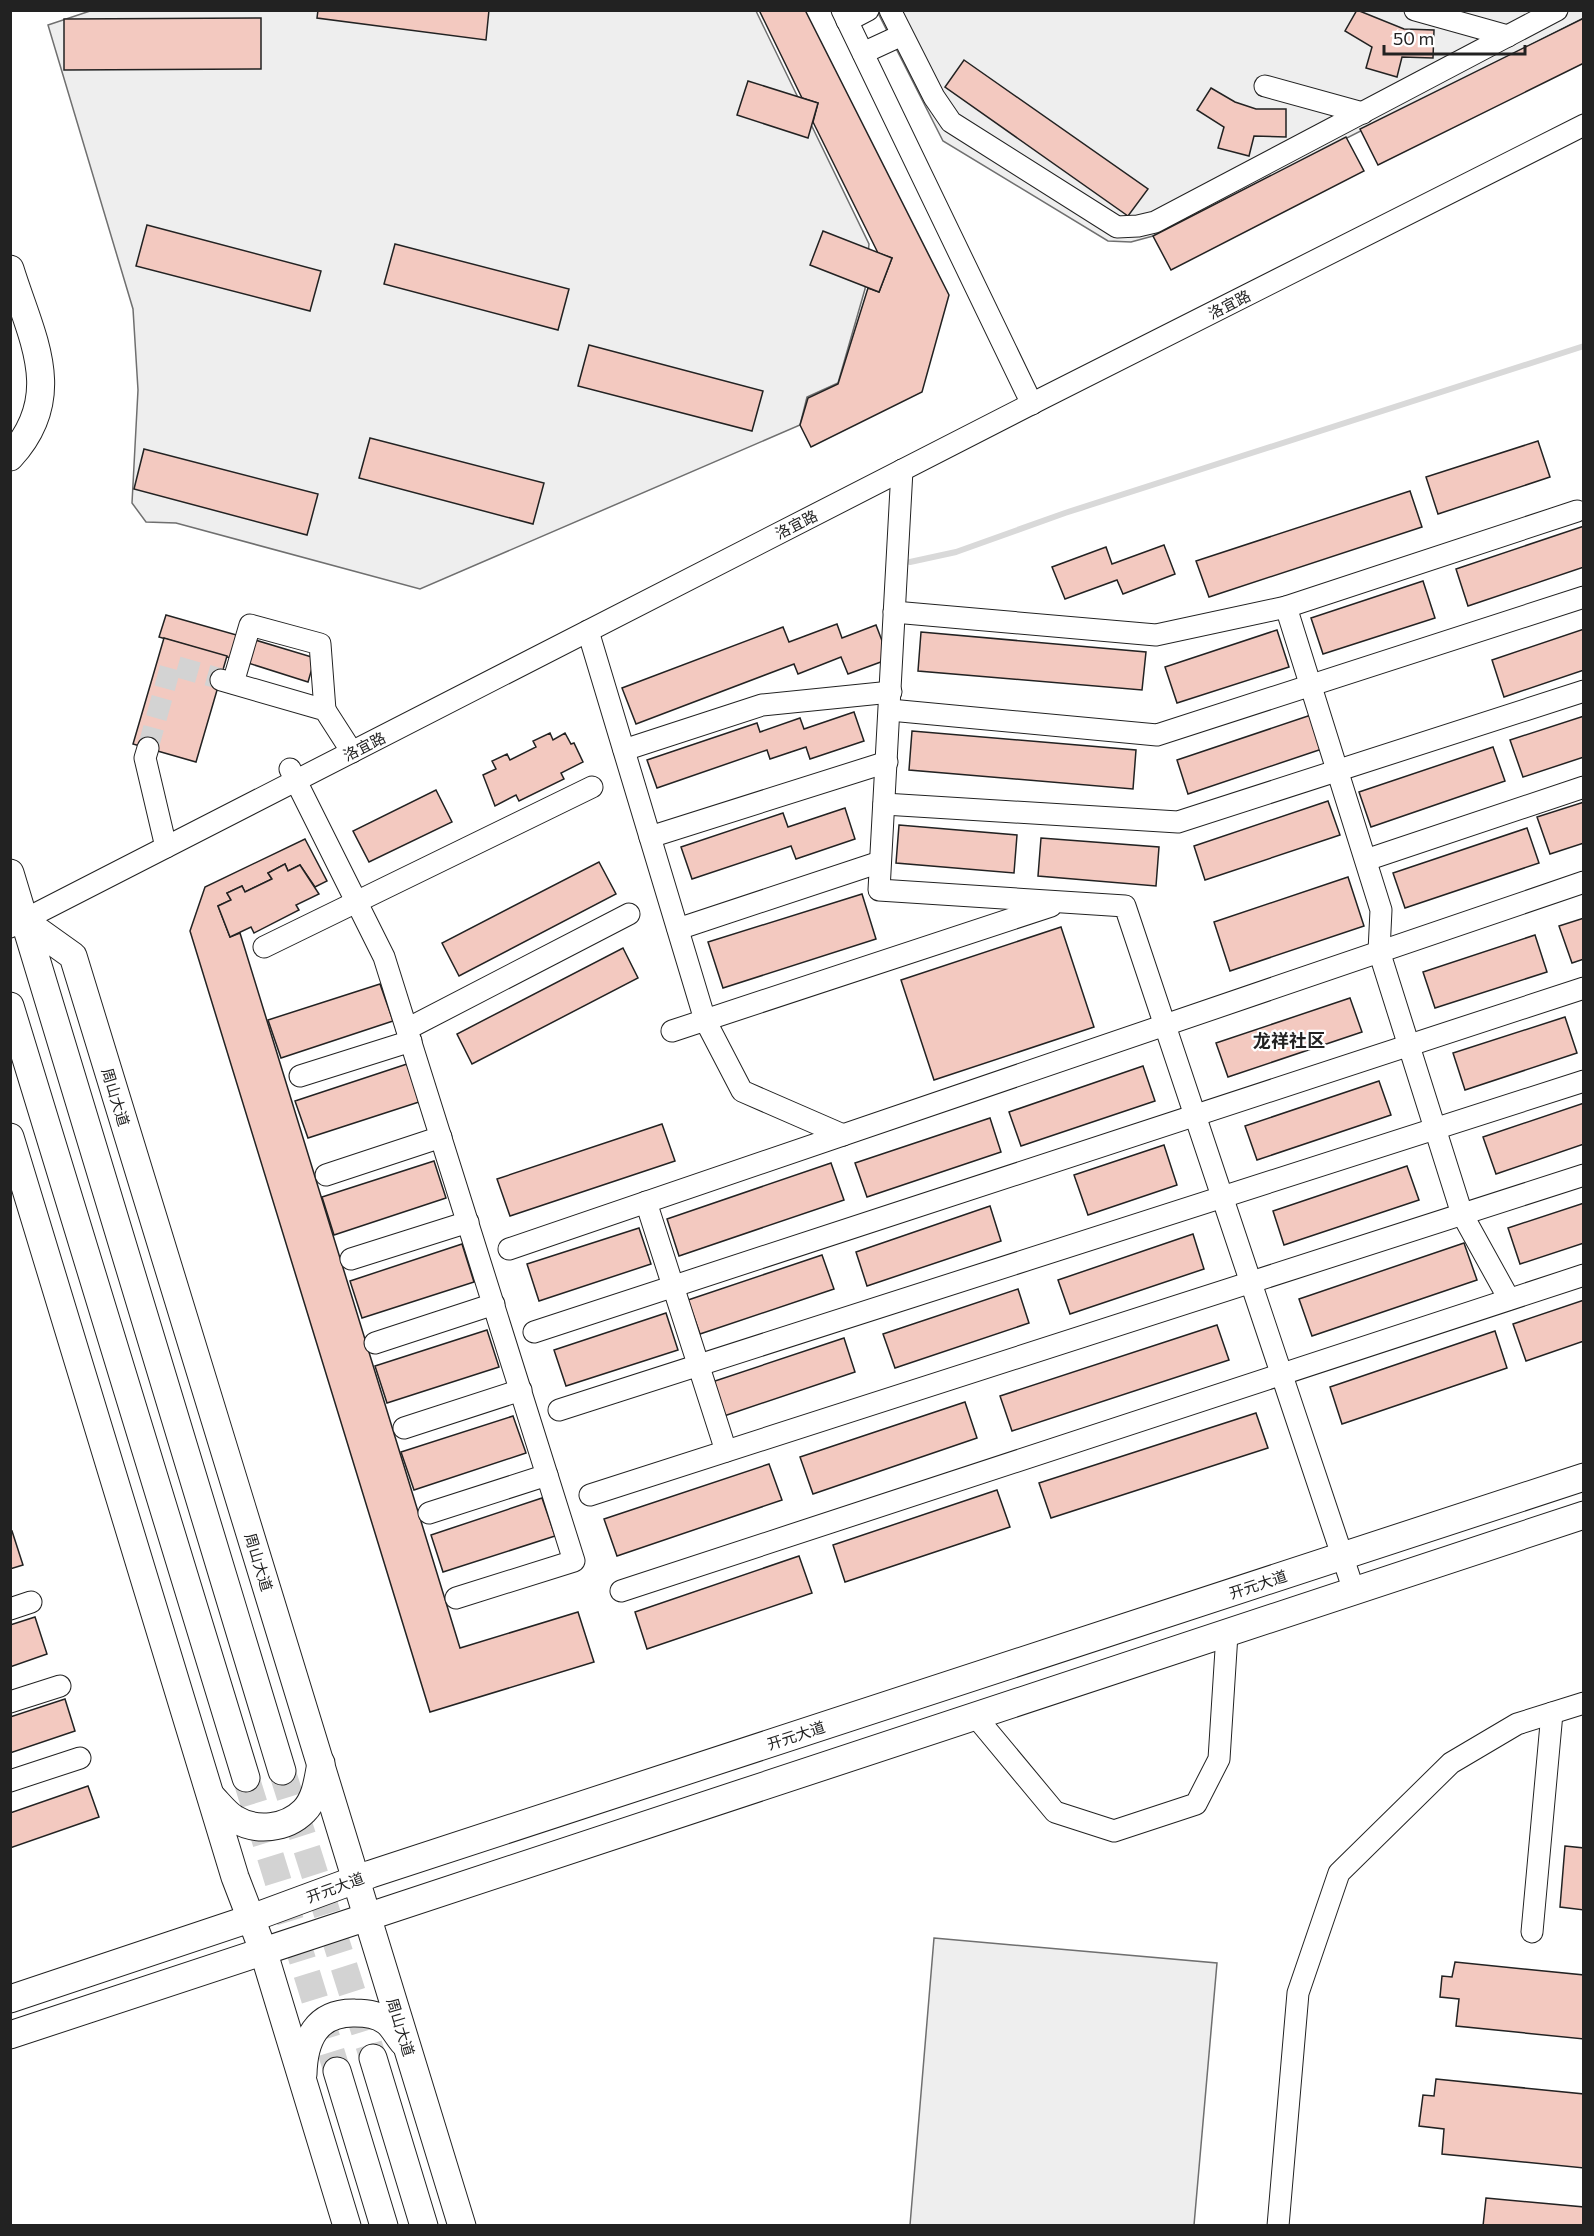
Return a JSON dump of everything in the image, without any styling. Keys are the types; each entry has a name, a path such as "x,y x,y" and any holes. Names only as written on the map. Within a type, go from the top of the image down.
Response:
{"main road":[{"path":"10,269 40,357 41,396 32,430 10,457"},
{"path":"10,433 24,407 27,381 22,308"},
{"path":"10,873 17,916 282,1771"},
{"name":"周山大道","path":"17,916 73,956 462,2226"},
{"path":"10,1006 246,1778"},
{"path":"10,1137 235,1877 263,1950 347,2226"},
{"name":"开元大道","path":"10,1999 252,1918 357,1879 1584,1476"},
{"path":"10,2035 1584,1515"},
{"path":"210,1796 234,1818 253,1827 280,1826 304,1811 315,1791 321,1763"},
{"path":"303,2082 303,2051 315,2027 340,2012 367,2013 386,2021 408,2048"},
{"path":"372,2058 424,2226"},
{"path":"337,2071 384,2226"}],"street":[{"path":"868,10 845,16 1028,398"},
{"path":"890,10 934,97 951,122 1117,227 1155,222 1557,10"},
{"path":"1415,10 1508,36"},
{"path":"863,54 902,35"},
{"path":"1264,86 1363,112"},
{"name":"洛宜路","path":"17,916 1584,110"},
{"name":"洛宜路","path":"349,746 588,631 902,470 1028,398 1584,125"},
{"path":"902,470 879,890 1125,906 1354,1592"},
{"path":"894,612 1156,635 1286,608 1577,511"},
{"path":"624,750 762,705 891,701 1156,735 1584,597"},
{"path":"1286,608 1381,910 1379,951 1462,1214 1509,1299"},
{"path":"325,710 227,681 250,625 320,644 325,710 349,746"},
{"path":"588,631 705,1020 742,1091 843,1135"},
{"path":"884,804 1178,822 1584,691"},
{"path":"148,748 145,758 164,840"},
{"path":"650,837 887,762"},
{"path":"293,775 384,957 574,1560 456,1598"},
{"path":"264,947 592,787"},
{"path":"1366,861 1584,788"},
{"path":"678,929 880,862"},
{"path":"509,1249 1584,882"},
{"path":"672,1031 1063,902"},
{"path":"300,1076 409,1035 629,914"},
{"path":"534,1332 1584,988"},
{"path":"559,1410 1584,1081"},
{"path":"326,1175 441,1137"},
{"path":"590,1495 1584,1175"},
{"path":"646,1202 726,1451"},
{"path":"351,1259 468,1222"},
{"path":"621,1591 1584,1275"},
{"path":"375,1343 494,1304"},
{"path":"405,1428 521,1390"},
{"path":"429,1513 547,1475"},
{"path":"10,1609 31,1602"},
{"path":"976,1717 1055,1812 1114,1831 1196,1804 1219,1759 1227,1634"},
{"path":"10,1702 60,1686"},
{"path":"1278,2226 1298,1993 1339,1873 1451,1763 1517,1724 1584,1703"},
{"path":"1532,1932 1552,1713"},
{"path":"10,1781 80,1758"}],"shaded area":[{"path":"93,10 756,11 869,244 865,289 838,383 807,397 800,425 420,589 176,523 146,522 132,503 138,390 133,309 48,25"},
{"path":"1583,10 1584,18 1153,236 1131,242 1108,241 943,141 877,11"},
{"path":"934,1938 1217,1963 1194,2225 910,2225"}],"building":[{"path":"318,10 489,10 486,40 317,18"},
{"path":"759,10 805,10 949,295 922,392 811,447 800,425 808,398 838,384 868,288 879,292 892,258 878,253 813,122 818,103 802,98"},
{"path":"1357,10 1404,29 1434,30 1433,58 1402,57 1397,77 1366,68 1372,47 1345,31"},
{"path":"261,18 261,69 64,70 64,19"},
{"path":"1584,18 1584,63 1378,165 1360,129"},
{"path":"964,60 1148,189 1128,216 945,87"},
{"path":"748,81 818,103 808,138 737,115"},
{"path":"1211,88 1235,102 1256,109 1286,109 1286,137 1254,136 1249,156 1218,148 1224,127 1197,110"},
{"path":"1346,137 1364,171 1171,270 1153,236"},
{"path":"147,225 321,271 310,311 136,266"},
{"path":"823,231 892,258 879,292 810,265"},
{"path":"395,244 569,289 558,330 384,284"},
{"path":"589,345 763,391 752,431 578,386"},
{"path":"370,438 544,483 533,524 359,478"},
{"path":"1538,441 1550,477 1438,514 1426,477"},
{"path":"144,449 318,494 307,535 134,489"},
{"path":"1410,491 1422,527 1209,597 1196,561"},
{"path":"1584,526 1584,567 1468,606 1456,569"},
{"path":"1164,545 1175,574 1123,594 1117,580 1065,599 1052,567 1106,547 1112,564"},
{"path":"1423,581 1435,618 1323,654 1311,618"},
{"path":"166,615 240,636 234,659 159,637"},
{"path":"837,624 842,638 876,625 889,659 848,674 841,657 798,674 794,664 636,724 622,688 783,627 789,642"},
{"path":"1584,629 1584,670 1504,697 1492,660"},
{"path":"1277,630 1289,667 1177,703 1165,667"},
{"path":"921,632 1146,652 1142,690 918,671"},
{"path":"164,638 227,656 196,762 133,744"},
{"path":"252,639 315,658 308,682 245,662"},
{"path":"854,712 864,741 810,759 806,747 770,759 767,750 657,788 647,760 757,723 760,732 800,718 804,729"},
{"path":"1311,715 1322,749 1188,794 1177,760"},
{"path":"1584,716 1584,757 1523,777 1510,740"},
{"path":"912,731 1136,750 1133,789 909,770"},
{"path":"550,733 553,740 565,733 571,744 574,743 583,762 561,773 564,779 519,801 516,795 495,806 483,775 496,769 492,761 507,754 510,760 536,747 533,741"},
{"path":"1493,747 1505,781 1371,827 1359,792"},
{"path":"436,790 452,822 369,862 353,831"},
{"path":"1328,801 1340,835 1205,880 1194,846"},
{"path":"1584,802 1584,843 1550,854 1537,817"},
{"path":"845,808 855,839 796,859 791,846 692,879 681,847 783,813 788,827"},
{"path":"899,825 1017,835 1014,873 896,863"},
{"path":"1527,828 1539,863 1405,908 1393,873"},
{"path":"1041,838 1159,847 1156,886 1038,876"},
{"path":"305,839 327,881 315,887 300,865 288,871 285,864 268,873 272,879 245,892 242,886 227,893 231,900 218,906 230,937 240,933 460,1648 578,1612 594,1662 430,1712 190,931 205,887"},
{"path":"599,862 616,894 459,976 442,943"},
{"path":"285,864 288,871 300,865 319,894 296,905 299,910 254,933 251,927 230,937 218,906 231,900 227,893 242,886 245,892 272,879 268,873"},
{"path":"1348,877 1364,926 1230,971 1214,922"},
{"path":"862,894 876,939 723,988 708,942"},
{"path":"1584,918 1584,959 1572,963 1559,926"},
{"path":"1061,927 1094,1027 934,1080 901,980"},
{"path":"1535,935 1547,972 1435,1008 1423,972"},
{"path":"623,948 638,978 472,1064 457,1034"},
{"path":"380,984 393,1021 281,1058 268,1020"},
{"path":"1350,998 1362,1032 1228,1077 1216,1043"},
{"path":"1565,1017 1577,1053 1465,1090 1453,1053"},
{"path":"407,1064 419,1102 308,1138 295,1101"},
{"path":"1143,1066 1155,1101 1021,1146 1009,1112"},
{"path":"1379,1081 1391,1115 1257,1160 1245,1126"},
{"path":"1584,1103 1584,1144 1496,1174 1483,1137"},
{"path":"990,1118 1001,1152 867,1197 855,1163"},
{"path":"662,1124 675,1161 510,1216 497,1179"},
{"path":"1164,1145 1177,1185 1088,1215 1074,1175"},
{"path":"434,1161 446,1198 334,1235 322,1197"},
{"path":"831,1163 844,1200 679,1256 667,1219"},
{"path":"1407,1166 1419,1200 1284,1245 1273,1211"},
{"path":"1584,1203 1584,1243 1520,1264 1508,1228"},
{"path":"990,1206 1001,1241 867,1286 856,1252"},
{"path":"639,1228 651,1264 539,1301 527,1264"},
{"path":"1193,1234 1204,1269 1070,1314 1058,1280"},
{"path":"1464,1243 1477,1280 1312,1336 1299,1299"},
{"path":"462,1244 474,1282 362,1318 350,1281"},
{"path":"822,1255 834,1289 700,1334 688,1300"},
{"path":"1018,1289 1029,1323 895,1368 883,1334"},
{"path":"1584,1300 1584,1341 1526,1361 1513,1324"},
{"path":"666,1313 678,1350 566,1386 554,1350"},
{"path":"1217,1325 1229,1360 1012,1431 1000,1396"},
{"path":"487,1330 499,1367 387,1403 375,1366"},
{"path":"1495,1331 1507,1368 1342,1424 1330,1387"},
{"path":"844,1338 855,1372 721,1417 709,1383"},
{"path":"965,1402 977,1438 813,1494 800,1457"},
{"path":"1256,1413 1268,1448 1051,1518 1039,1483"},
{"path":"513,1416 526,1453 414,1490 401,1452"},
{"path":"769,1464 782,1500 617,1556 604,1519"},
{"path":"997,1490 1010,1527 845,1582 833,1545"},
{"path":"542,1498 555,1536 443,1572 431,1535"},
{"path":"12,1531 23,1565 10,1569 10,1532"},
{"path":"799,1556 812,1593 647,1649 635,1612"},
{"path":"35,1617 47,1654 10,1667 10,1625"},
{"path":"65,1699 75,1731 10,1753 10,1717"},
{"path":"88,1786 99,1817 10,1848 10,1813"},
{"path":"1565,1846 1584,1848 1584,1910 1560,1907"},
{"path":"1455,1962 1584,1975 1584,2039 1456,2026 1459,1999 1440,1997 1442,1976 1452,1977"},
{"path":"1436,2079 1584,2094 1584,2168 1442,2154 1444,2129 1419,2126 1423,2095 1434,2096"},
{"path":"1486,2198 1584,2207 1584,2226 1483,2226"}],"waterway":[{"path":"910,562 956,552 1065,513 1584,346"}],"tunnel":[{"path":"148,748 171,665 221,679"},
{"path":"282,1771 373,2058"},
{"path":"246,1778 337,2071"}],"district":[{"name":"龙祥社区","path":"1289,1040"}]}
